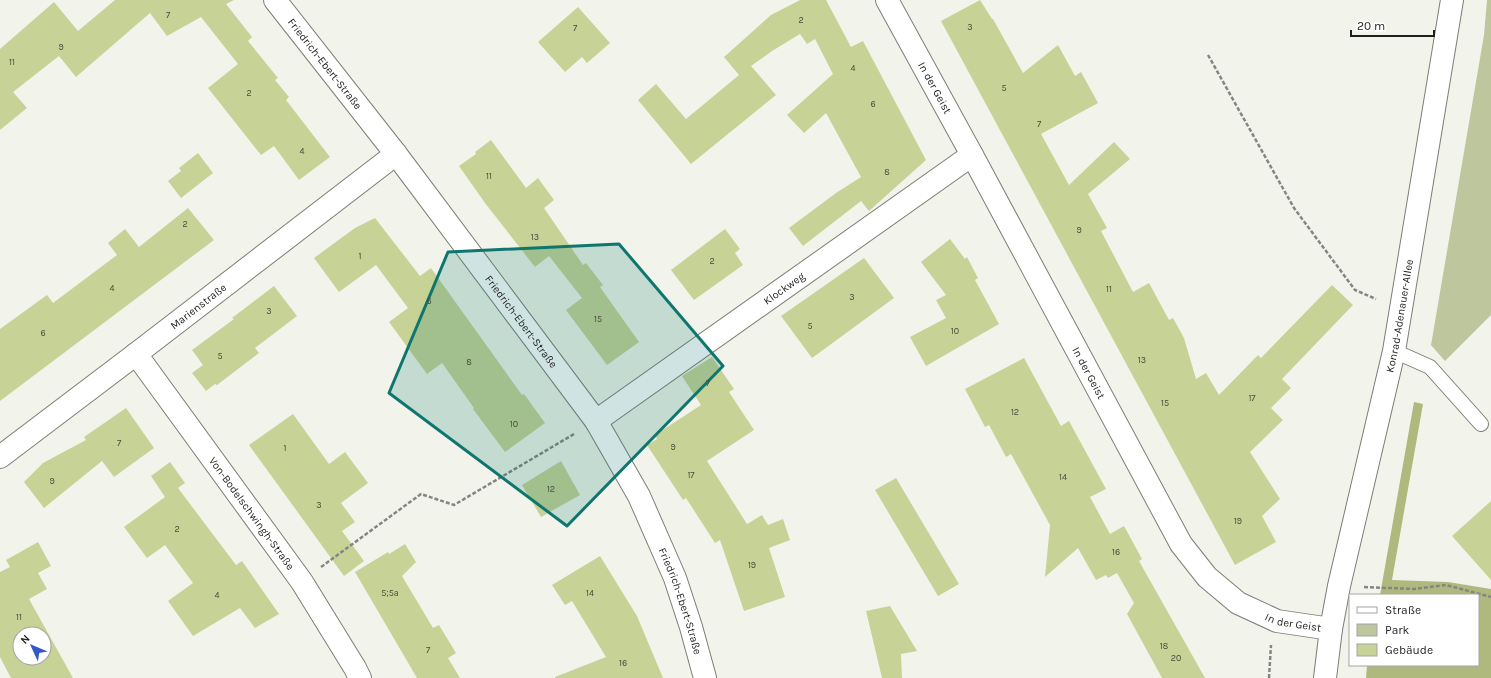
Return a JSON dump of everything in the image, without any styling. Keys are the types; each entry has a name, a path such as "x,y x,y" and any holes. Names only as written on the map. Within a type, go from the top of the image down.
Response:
{"street":[{"name":"Friedrich-Ebert-Straße","path":"275,0 396,154 596,421 639,496 675,578 691,626 705,678"},
{"name":"In der Geist","path":"887,0 1181,544 1206,577 1238,602 1277,621 1331,629 1325,678"},
{"name":"Konrad-Adenauer-Allee","path":"1331,629 1339,586 1394,351 1452,0"},
{"name":"Marienstraße","path":"0,457 396,154"},
{"name":"Klockweg","path":"596,421 972,155"},
{"name":"Von-Bodelschwingh-Straße","path":"136,354 302,582 360,678"}],"lane":[{"path":"1394,351 1430,367 1481,424"}],"path":[{"path":"1208,55 1294,208 1355,290 1401,308"},
{"path":"302,582 421,494 454,504 596,421"},
{"path":"1339,586 1414,589 1446,585 1491,597"},
{"path":"1269,678 1270,647 1277,621"}],"highlighted area":[{"path":"619,244 723,366 567,526 389,393 448,252"}],"green space":[{"path":"1487,0 1491,0 1491,315 1445,361 1431,345 1484,35"},
{"path":"1414,402 1423,404 1392,580 1448,582 1491,589 1491,678 1366,678 1367,666 1479,666 1479,594 1380,594"}],"building":[{"path":"115,0 234,0 226,4 252,37 248,41 278,78 275,80 289,97 286,100 330,157 299,180 274,146 261,155 208,88 238,64 201,17 167,36 150,13 76,77 59,56 13,92 27,108 0,130 0,49 54,2 78,31"},
{"path":"800,0 826,0 851,47 863,41 926,160 869,211 861,201 803,246 789,228 836,193 861,177 826,113 804,133 787,115 833,74 815,39 807,44 800,34 751,66 776,95 691,164 638,100 656,84 686,119 739,75 724,57 771,15"},
{"path":"980,0 993,19 1023,73 1058,45 1075,76 1081,72 1098,103 1041,134 1069,185 1114,142 1130,159 1088,194 1107,228 1101,231 1133,292 1149,283 1169,320 1173,318 1184,338 1196,379 1206,373 1219,395 1258,355 1261,358 1332,285 1353,305 1282,379 1291,388 1271,408 1283,420 1250,452 1280,499 1262,516 1276,542 1235,565 941,21"},
{"path":"578,7 610,43 587,63 582,57 565,72 538,42"},
{"path":"491,140 526,188 538,178 554,200 544,208 583,265 586,263 603,285 600,287 639,342 607,365 566,310 582,298 549,256 535,267 485,203 459,166 476,154 475,152"},
{"path":"198,153 213,173 181,198 168,181 181,171 179,168"},
{"path":"188,208 214,240 0,401 0,329 47,295 53,303 117,255 108,243 125,229 139,247"},
{"path":"375,218 420,276 431,268 522,395 524,394 545,423 505,452 473,409 474,408 442,363 427,374 389,322 408,308 376,265 339,292 314,258 355,228"},
{"path":"725,229 740,249 735,253 743,265 694,300 671,270"},
{"path":"950,239 965,259 967,257 978,278 975,280 999,324 926,366 910,337 946,318 936,300 946,295 921,262"},
{"path":"864,258 894,298 812,358 781,316"},
{"path":"274,286 297,316 255,348 259,353 217,385 215,384 206,391 192,373 203,365 192,350 234,319 232,318"},
{"path":"712,357 734,389 729,392 754,430 707,461 747,524 762,515 768,525 783,519 790,540 769,548 785,597 744,611 720,540 715,543 686,498 683,500 647,445 657,439 655,435 701,405 682,376"},
{"path":"1024,358 1061,426 1069,421 1106,489 1090,497 1110,534 1124,526 1142,559 1139,561 1205,678 1162,678 1127,614 1134,603 1117,573 1108,578 1106,575 1096,580 1078,548 1045,577 1050,525 1011,454 1006,457 989,425 985,427 965,389"},
{"path":"126,408 154,448 114,477 102,461 44,508 24,482 43,463 86,440 84,437"},
{"path":"293,414 329,464 345,452 368,483 341,503 355,522 342,531 364,561 344,576 249,445"},
{"path":"561,461 580,495 541,517 522,485"},
{"path":"170,462 185,483 178,488 236,565 242,561 279,614 255,628 240,608 193,636 168,601 193,583 165,545 147,558 124,527 165,497 151,476"},
{"path":"896,478 959,584 938,596 875,490"},
{"path":"1491,501 1491,580 1452,536"},
{"path":"38,542 51,566 38,573 47,589 29,599 44,626 12,626 12,666 52,666 52,640 73,678 11,678 0,657 0,572 10,567 6,560"},
{"path":"405,544 416,562 402,576 433,628 439,625 456,653 448,658 460,678 417,678 355,572 388,552 389,554"},
{"path":"600,556 637,616 663,678 555,678 606,657 572,601 565,605 552,585"},
{"path":"890,606 917,651 901,654 902,678 882,678 866,611"}]}
